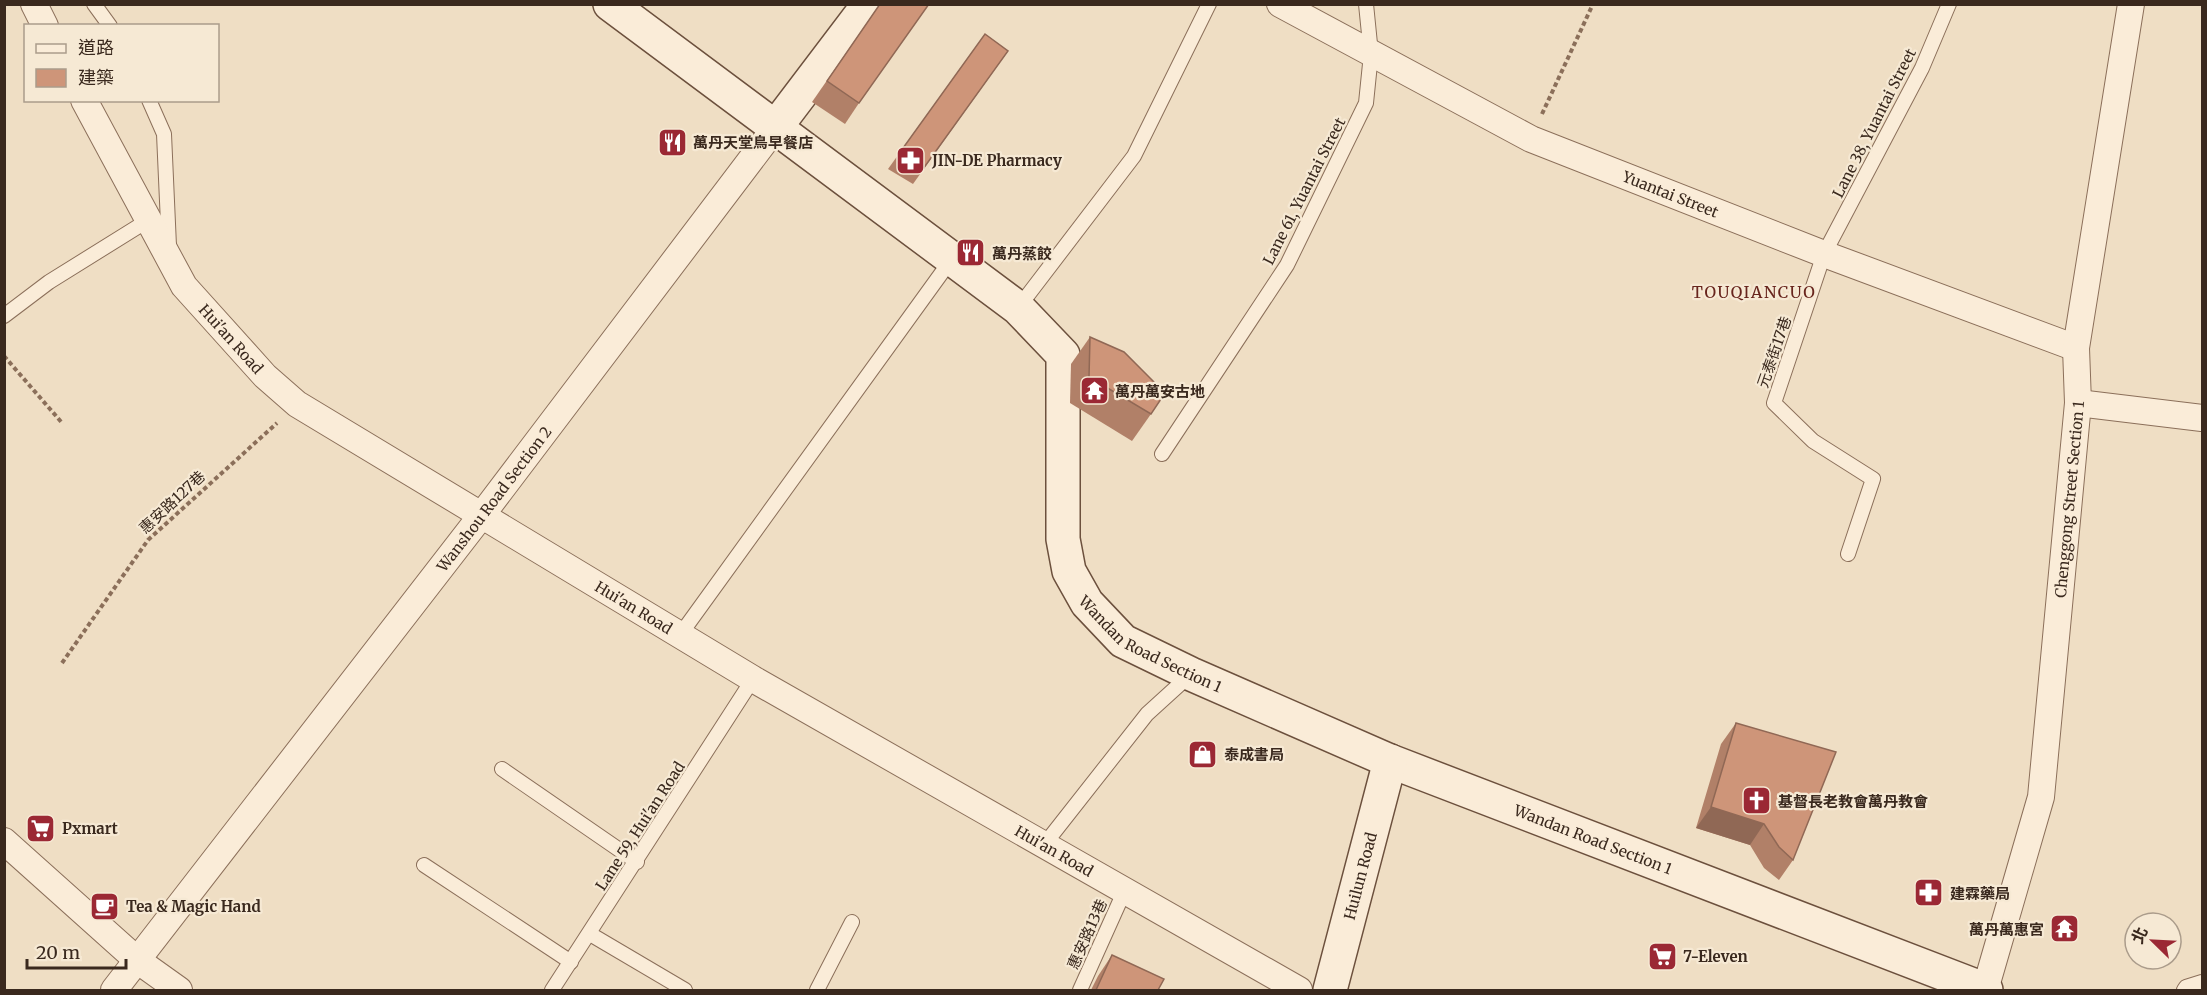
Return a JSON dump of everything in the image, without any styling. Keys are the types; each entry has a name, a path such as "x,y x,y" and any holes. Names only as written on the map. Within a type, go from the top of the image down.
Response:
{"street":[{"path":"34,4 44,24"},
{"name":"Wandan Road Section 1","path":"610,4 1018,308 1063,355 1063,539 1069,571 1087,603 1123,641 1191,674 1390,761 1986,990"},
{"name":"Wanshou Road Section 2","path":"114,990 481,516 868,4"},
{"name":"Yuantai Street","path":"1280,4 1531,139 1824,254 2076,348"},
{"name":"Chenggong Street Section 1","path":"1986,990 2041,797 2078,403 2076,348 2131,4"},
{"name":"Hui'an Road","path":"85,102 184,286 264,376 297,404 753,679 1299,990"},
{"path":"2078,403 2202,418"},
{"name":"Huilun Road","path":"1330,990 1390,761"},
{"path":"4,840 137,960 179,990"}],"lane":[{"path":"94,4 109,24"},
{"path":"1018,308 1134,156 1209,4"},
{"name":"Lane 61, Yuantai Street","path":"1162,454 1287,265 1366,103 1371,54 1366,4"},
{"name":"Lane 38, Yuantai Street","path":"1824,254 1922,68 1949,4"},
{"path":"150,102 164,134 169,260"},
{"path":"4,316 49,282 147,221"},
{"name":"元泰街17巷","path":"1824,254 1774,403 1813,441 1873,479 1848,554"},
{"path":"680,636 951,260"},
{"path":"1044,845 1147,714 1191,674"},
{"name":"Lane 59, Hui'an Road","path":"552,990 637,862 753,679"},
{"path":"502,768 637,862"},
{"path":"424,865 571,962"},
{"name":"惠安路13巷","path":"1080,990 1124,892"},
{"path":"817,990 852,921"},
{"path":"590,934 685,990"},
{"path":"2184,990 2186,987 2202,982"}],"path":[{"path":"1531,139 1593,4"},
{"path":"4,356 63,424"},
{"name":"惠安路127巷","path":"62,663 148,540 297,404"}],"building":[{"path":"880,4 929,4 859,103 827,81"},
{"path":"985,34 1008,51 923,169 898,155"},
{"path":"1090,337 1124,352 1165,393 1151,414 1089,377"},
{"name":"基督長老教會萬丹教會","path":"1736,723 1836,752 1793,860 1779,847 1764,824 1711,807"},
{"path":"1112,955 1164,979 1158,990 1096,990"}],"place":[{"name":"萬丹天堂鳥早餐店","path":"672,142"},
{"name":"JIN-DE Pharmacy","path":"911,160"},
{"name":"萬丹蒸餃","path":"971,253"},
{"name":"萬丹萬安古地","path":"1094,391"},
{"name":"泰成書局","path":"1203,754"},
{"name":"基督長老教會萬丹教會","path":"1757,801"},
{"name":"Pxmart","path":"41,828"},
{"name":"建霖藥局","path":"1929,893"},
{"name":"Tea & Magic Hand","path":"105,906"},
{"name":"萬丹萬惠宮","path":"2065,929"},
{"name":"7-Eleven","path":"1662,956"}],"district":[{"name":"TOUQIANCUO","path":"1754,292"}]}
